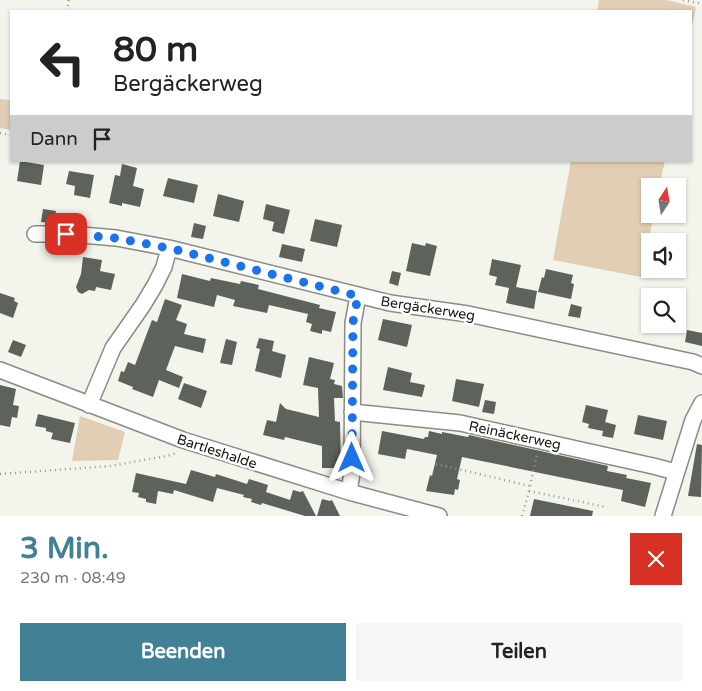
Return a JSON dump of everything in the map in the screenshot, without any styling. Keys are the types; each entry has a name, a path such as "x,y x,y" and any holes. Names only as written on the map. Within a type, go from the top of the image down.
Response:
{"street":[{"name":"Bergäckerweg","path":"35,234 70,234 116,238 169,248 358,296 390,303 468,314 684,360 702,366"},
{"path":"89,405 113,348 143,305 164,267 169,248"},
{"path":"349,492 352,473 353,322 358,296"},
{"name":"Bartleshalde","path":"0,370 184,440 349,492 438,516"},
{"path":"662,516 694,420 702,403"},
{"name":"Reinäckerweg","path":"352,412 460,423 676,472"}],"path":[{"path":"684,0 702,4"},
{"path":"0,474 110,466 167,456 179,452 184,440"},
{"path":"522,516 540,441"},
{"path":"436,464 530,486"},
{"path":"529,491 606,507"}],"shaded area":[{"path":"599,0 667,0 696,7 692,26 692,10 597,10"},
{"path":"0,99 10,100 10,130 0,128"},
{"path":"571,162 665,162 661,178 641,178 641,223 652,223 650,233 641,233 641,277 553,260"},
{"path":"80,416 125,432 118,460 72,461"}],"building":[{"path":"20,162 44,165 41,185 17,181"},
{"path":"122,164 137,168 133,186 144,189 140,207 122,203 122,206 109,203 115,175 120,176"},
{"path":"69,171 94,175 90,198 74,195 75,186 66,184"},
{"path":"168,178 198,185 194,203 163,196"},
{"path":"218,194 244,201 239,222 213,216"},
{"path":"266,204 290,210 284,234 272,231 274,222 263,219"},
{"path":"43,209 56,211 54,223 41,222"},
{"path":"315,219 342,225 337,247 310,241"},
{"path":"194,223 206,226 203,239 191,237"},
{"path":"412,243 425,246 426,243 437,246 430,276 406,271"},
{"path":"282,244 305,249 302,262 279,257"},
{"path":"83,257 102,260 100,271 115,274 111,290 96,287 95,291 89,290 82,294 78,292 76,287 81,274"},
{"path":"492,259 521,265 516,287 537,291 534,309 506,303 509,288 495,285 497,277 489,275"},
{"path":"546,269 573,275 571,283 574,284 571,299 538,292"},
{"path":"392,271 401,273 398,286 389,283"},
{"path":"182,274 210,281 211,278 240,284 241,281 259,285 258,289 320,305 319,308 336,312 331,332 322,330 322,334 310,331 312,324 306,322 308,314 269,305 267,313 233,306 235,300 217,295 214,307 177,298"},
{"path":"0,293 15,298 14,301 18,303 13,318 0,313"},
{"path":"165,299 182,305 176,320 187,324 184,334 206,339 203,353 175,346 166,370 183,377 179,388 159,380 153,397 118,381 121,371 124,372 128,362 135,365 152,320 157,322"},
{"path":"571,304 582,307 580,318 568,316"},
{"path":"383,319 412,325 407,347 378,340"},
{"path":"687,330 702,333 702,346 685,342"},
{"path":"259,338 274,341 272,351 286,355 281,378 255,371 260,349 256,348"},
{"path":"226,339 237,342 232,365 220,363"},
{"path":"13,340 26,345 21,357 8,352"},
{"path":"309,357 334,363 330,379 335,380 334,384 342,386 343,398 334,398 335,421 340,422 341,468 322,468 322,446 285,437 284,440 263,435 267,420 276,422 280,403 286,409 319,417 318,388 303,385"},
{"path":"388,367 412,373 410,382 425,385 422,397 383,390"},
{"path":"456,379 484,384 479,407 452,401"},
{"path":"184,383 207,391 201,408 178,399"},
{"path":"0,385 16,389 13,405 19,406 17,418 12,417 10,427 0,425"},
{"path":"485,400 496,402 494,414 482,412"},
{"path":"586,405 608,410 603,431 588,428 589,424 582,422"},
{"path":"38,414 75,423 70,443 51,439 53,433 46,431 46,428 35,426"},
{"path":"638,415 667,421 663,440 634,434"},
{"path":"605,422 616,425 613,438 602,436"},
{"path":"382,431 424,439 428,437 429,431 468,437 469,435 608,466 607,471 627,475 626,478 651,483 645,507 621,501 623,490 462,457 457,479 460,480 458,490 455,489 454,495 426,491 437,455 407,449 405,459 378,454"},
{"path":"697,444 702,445 701,497 688,496"},
{"path":"191,470 215,477 216,474 247,484 249,479 268,485 266,492 290,500 293,490 303,491 316,516 305,516 262,503 261,505 251,502 252,499 243,497 244,495 217,488 213,502 174,490 173,494 158,491 156,504 146,502 146,499 138,497 139,493 132,492 136,473 186,484"},
{"path":"322,499 332,500 340,516 317,516"},
{"path":"534,499 593,511 592,516 530,516"}],"route":[{"path":"66,234 116,238 173,249 358,296 354,308 353,322 352,458"}]}
